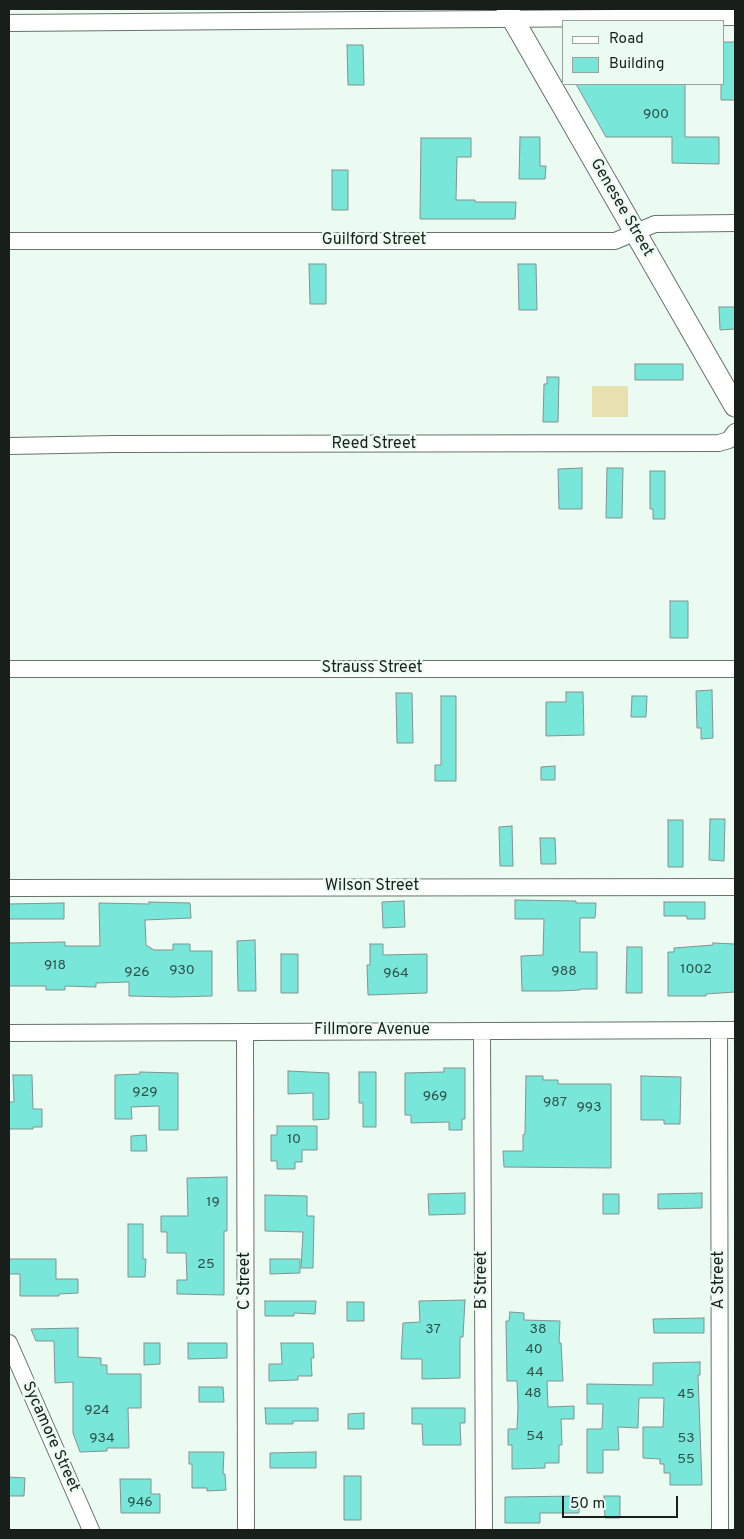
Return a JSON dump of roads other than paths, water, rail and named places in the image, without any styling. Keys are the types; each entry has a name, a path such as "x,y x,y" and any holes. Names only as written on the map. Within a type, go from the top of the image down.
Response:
{"main road":[{"name":"Genesee Street","path":"510,14 735,406"}],"street":[{"path":"9,22 510,14 735,17"},
{"name":"Guilford Street","path":"9,241 615,241 654,224 735,223"},
{"name":"Reed Street","path":"9,446 114,444 719,443 726,442 735,432"},
{"name":"Strauss Street","path":"9,669 735,669"},
{"name":"Wilson Street","path":"9,888 735,887"},
{"name":"Fillmore Avenue","path":"9,1033 727,1030"},
{"name":"A Street","path":"720,1530 727,1030"},
{"name":"B Street","path":"482,1031 484,1530"},
{"name":"C Street","path":"245,1032 246,1530"},
{"name":"Sycamore Street","path":"9,1343 91,1530"}]}
